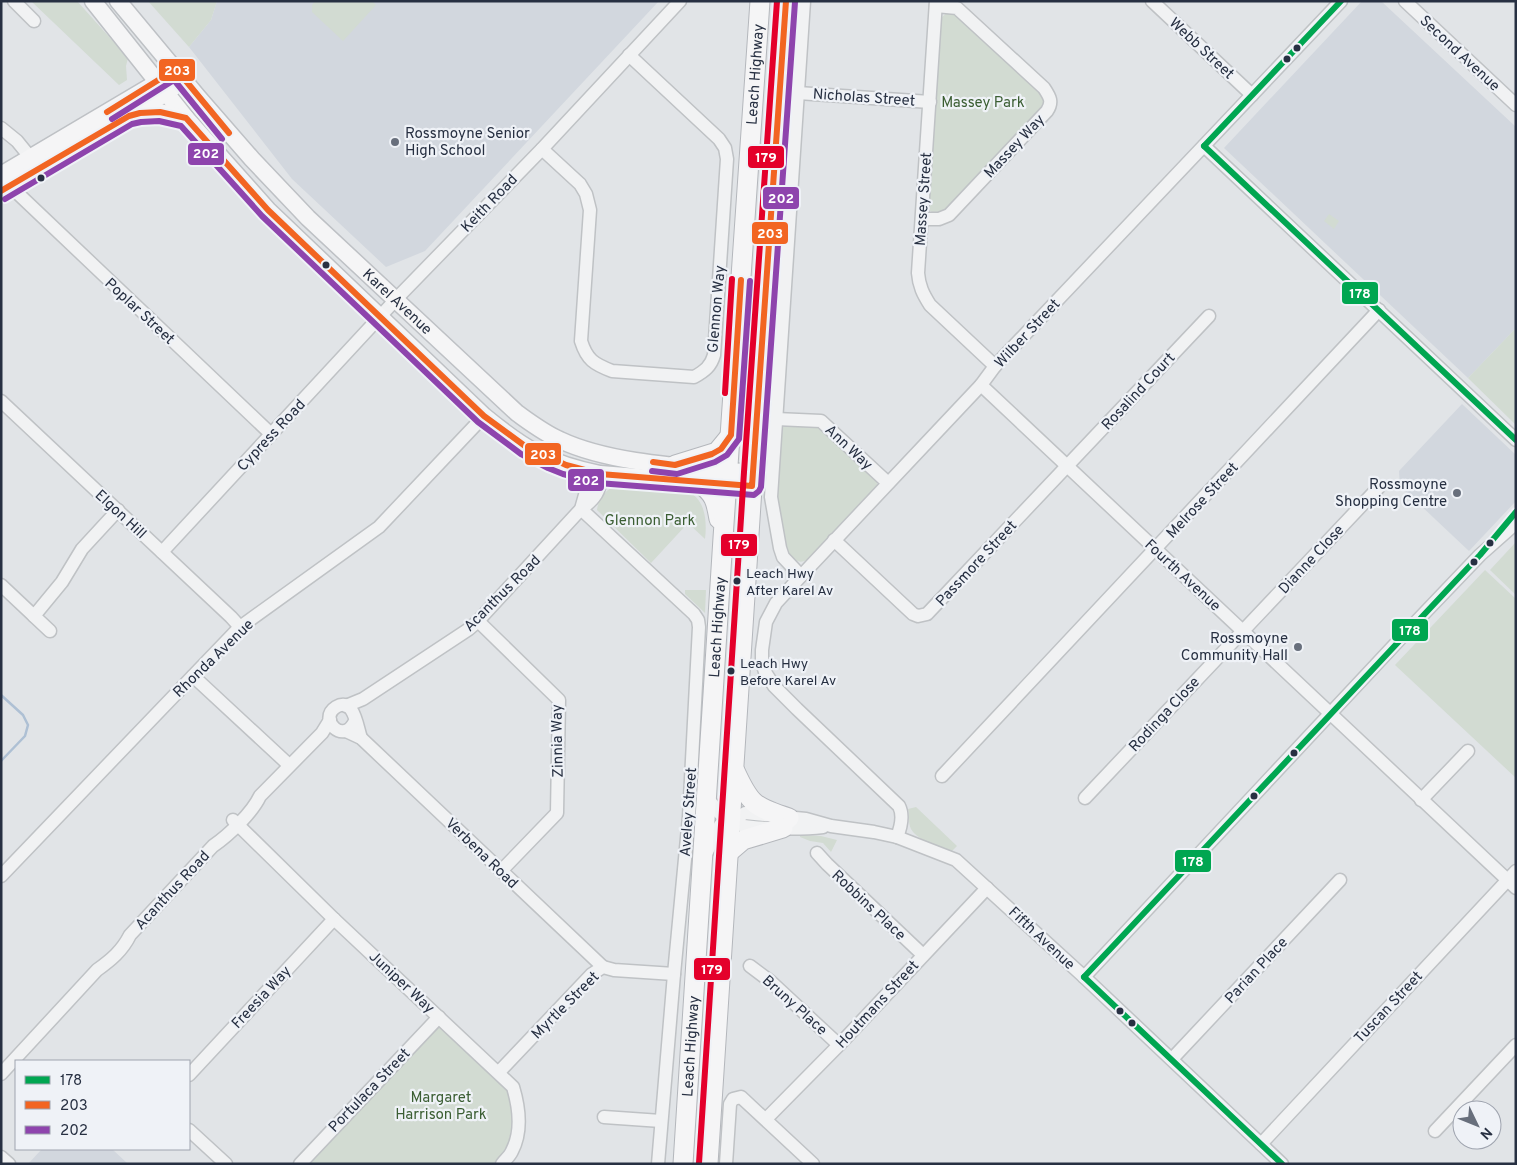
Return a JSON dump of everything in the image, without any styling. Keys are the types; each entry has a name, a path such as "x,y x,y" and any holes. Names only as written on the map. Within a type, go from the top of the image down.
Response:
{"highway":[{"name":"Leach Highway","path":"683,1164 760,1"},
{"name":"Leach Highway","path":"708,1164 752,479 786,1"},
{"path":"675,465 717,452 731,435"},
{"path":"699,483 709,490 715,500 723,538"},
{"path":"734,770 743,788 760,808 786,823"},
{"path":"729,852 743,840 786,823"}],"main road":[{"name":"Karel Avenue","path":"93,1 186,118 268,210 379,318 484,416 515,442 549,460 576,470 600,474 699,483 728,477"},
{"name":"Karel Avenue","path":"118,1 252,159 308,218 517,413 559,440 586,450 625,459 675,465 728,477 752,479"},
{"path":"133,97 142,73 142,61"},
{"path":"4,184 129,116 180,74"},
{"path":"4,184 30,158 133,97 162,87"},
{"path":"129,116 140,113 160,112 186,118"},
{"path":"586,450 598,464 600,474 625,459"}],"street":[{"path":"14,1 34,21"},
{"name":"Keith Road","path":"379,318 680,1"},
{"path":"801,576 783,557 771,497 804,1"},
{"name":"Webb Street","path":"1152,1 1252,95"},
{"name":"Wilber Street","path":"897,837 901,828 902,816 899,806 774,686 765,672 762,662 766,622 776,603 981,385 996,366 1341,1"},
{"name":"Second Avenue","path":"1405,1 1516,105"},
{"name":"Massey Street","path":"936,4 918,273 919,284 930,305 996,366"},
{"name":"Massey Way","path":"922,219 939,219 949,215 1046,111 1050,102 1050,97 1044,88 957,8 936,4"},
{"name":"Glennon Way","path":"542,148 580,184 586,194 590,210 581,341 590,360 599,366 612,370 694,377 704,372 712,363 714,355 727,159 725,148 719,139 629,55"},
{"name":"Nicholas Street","path":"798,93 930,102"},
{"path":"1,128 17,141 30,158"},
{"path":"1204,146 1516,440"},
{"name":"Poplar Street","path":"4,184 271,434"},
{"name":"Melrose Street","path":"942,776 1379,310"},
{"name":"Rosalind Court","path":"1068,467 1210,316"},
{"name":"Cypress Road","path":"162,552 379,318"},
{"name":"Fourth Avenue","path":"981,385 1422,800 1513,880"},
{"name":"Elgon Hill","path":"1,401 240,627"},
{"name":"Rhonda Avenue","path":"1,876 240,627 379,527 484,416"},
{"name":"Ann Way","path":"776,419 821,421 888,483"},
{"name":"Passmore Street","path":"834,540 913,614 918,616 927,614 1068,467"},
{"name":"Acanthus Road","path":"346,731 353,726 352,713 363,699 469,629 478,621 582,509 589,480 600,474"},
{"name":"Dianne Close","path":"1242,631 1379,488"},
{"name":"Aveley Street","path":"582,509 694,614 698,620 699,627 689,817 658,1164"},
{"path":"34,616 62,582 82,548 118,510"},
{"path":"1084,977 1480,555 1516,512"},
{"path":"1480,555 1516,523"},
{"path":"1,585 50,631"},
{"name":"Zinnia Way","path":"478,621 559,700 557,813 501,871"},
{"name":"Rodinga Close","path":"1085,798 1242,631"},
{"path":"192,676 289,765"},
{"name":"Acanthus Road","path":"1,1074 97,970 107,954 119,941 130,935 213,846 223,840 235,822 256,803 260,796 289,765 328,727 329,717 333,709 339,705 352,713"},
{"name":"Verbena Road","path":"352,713 361,738"},
{"path":"328,727 346,731"},
{"name":"Verbena Road","path":"346,731 361,738 603,967"},
{"path":"1422,800 1468,751"},
{"path":"707,797 719,813 731,822"},
{"name":"Juniper Way","path":"235,822 334,919 513,1087 518,1103 519,1131 512,1152 502,1164"},
{"path":"703,861 720,825 731,822"},
{"name":"Fifth Avenue","path":"731,822 744,825 786,823 803,829 831,826 874,832 897,837 956,860 1172,1059 1282,1164"},
{"name":"Robbins Place","path":"817,853 826,864 923,955"},
{"name":"Parian Place","path":"1172,1059 1340,880"},
{"name":"Tuscan Street","path":"1261,1144 1513,880"},
{"name":"Houtmans Street","path":"766,1119 839,1046 987,888"},
{"name":"Freesia Way","path":"190,1074 334,919"},
{"name":"Bruny Place","path":"750,966 770,981 839,1046"},
{"name":"Myrtle Street","path":"499,1072 592,974 603,967 614,970 674,974"},
{"name":"Portulaca Street","path":"300,1164 439,1017"},
{"path":"1435,1131 1516,1045"},
{"path":"726,1164 730,1104 733,1099 741,1098 813,1164"},
{"path":"604,1117 661,1121"},
{"path":"190,1131 226,1164"},
{"path":"1,1157 9,1164"}],"shaded area":[{"name":"Rossmoyne Senior High School","path":"217,1 659,1 425,251 386,267 292,179 189,47 211,20"},
{"path":"1362,1 1381,1 1516,127 1516,330 1468,378 1224,148"},
{"path":"1462,404 1516,455 1516,501 1469,551 1400,486 1399,471"},
{"path":"41,1150 113,1150 128,1164 28,1164"}],"green space":[{"path":"31,1 77,1 128,58 126,66 127,80 119,85"},
{"path":"148,1 217,1 211,20 189,47"},
{"path":"315,1 372,1 376,5 343,41 312,12 312,5"},
{"name":"Massey Park","path":"952,11 1044,95 1046,101 1043,108 947,211 936,214 930,211 928,205 940,22 944,15"},
{"path":"1329,214 1339,221 1334,229 1324,221"},
{"path":"1516,330 1516,425 1468,378"},
{"path":"786,425 820,425 877,480 875,491 812,557 802,562 793,559 787,553 775,496 781,429"},
{"name":"Glennon Park","path":"613,487 688,492 694,495 699,500 704,512 705,539 688,523 651,563 597,510 602,497"},
{"path":"1516,542 1516,595 1490,570"},
{"path":"1485,570 1516,599 1516,778 1395,665"},
{"path":"685,590 706,590 705,613 685,594"},
{"path":"916,807 957,846 950,853 929,843 911,829 908,809"},
{"path":"800,835 821,836 837,840 831,852 823,843 810,841 800,837"},
{"name":"Margaret Harrison Park","path":"440,1024 508,1089 513,1118 508,1148 493,1164 307,1164"}],"waterway":[{"path":"1,695 23,715 28,725 25,736 1,761"}],"transit line":[{"name":"179","path":"699,1163 777,1"},
{"name":"203","path":"1,191 129,116 140,113 160,112 186,118 268,210 484,416 525,446 566,465 600,474 752,486 786,1"},
{"name":"178","path":"1204,146 1341,1"},
{"name":"202","path":"5,199 132,124 159,121 181,126 262,216 478,422 521,454 563,474 598,483 754,495 761,487 795,2"},
{"name":"203","path":"107,112 176,69 229,133"},
{"name":"202","path":"112,119 174,80 222,139"},
{"name":"178","path":"1204,146 1516,440"},
{"name":"179","path":"725,393 732,279"},
{"name":"203","path":"653,462 675,465 712,454 721,449 731,435 741,280"},
{"name":"202","path":"652,471 677,474 715,462 727,455 739,439 750,281"},
{"name":"178","path":"1084,977 1480,555 1516,512"},
{"name":"178","path":"1084,977 1282,1164"}],"place":[{"name":"Rossmoyne Senior High School","path":"395,142"},
{"name":"Rossmoyne Shopping Centre","path":"1457,493"},
{"name":"Leach Hwy After Karel Av","path":"737,581"},
{"name":"Rossmoyne Community Hall","path":"1298,647"},
{"name":"Leach Hwy Before Karel Av","path":"731,671"}]}
